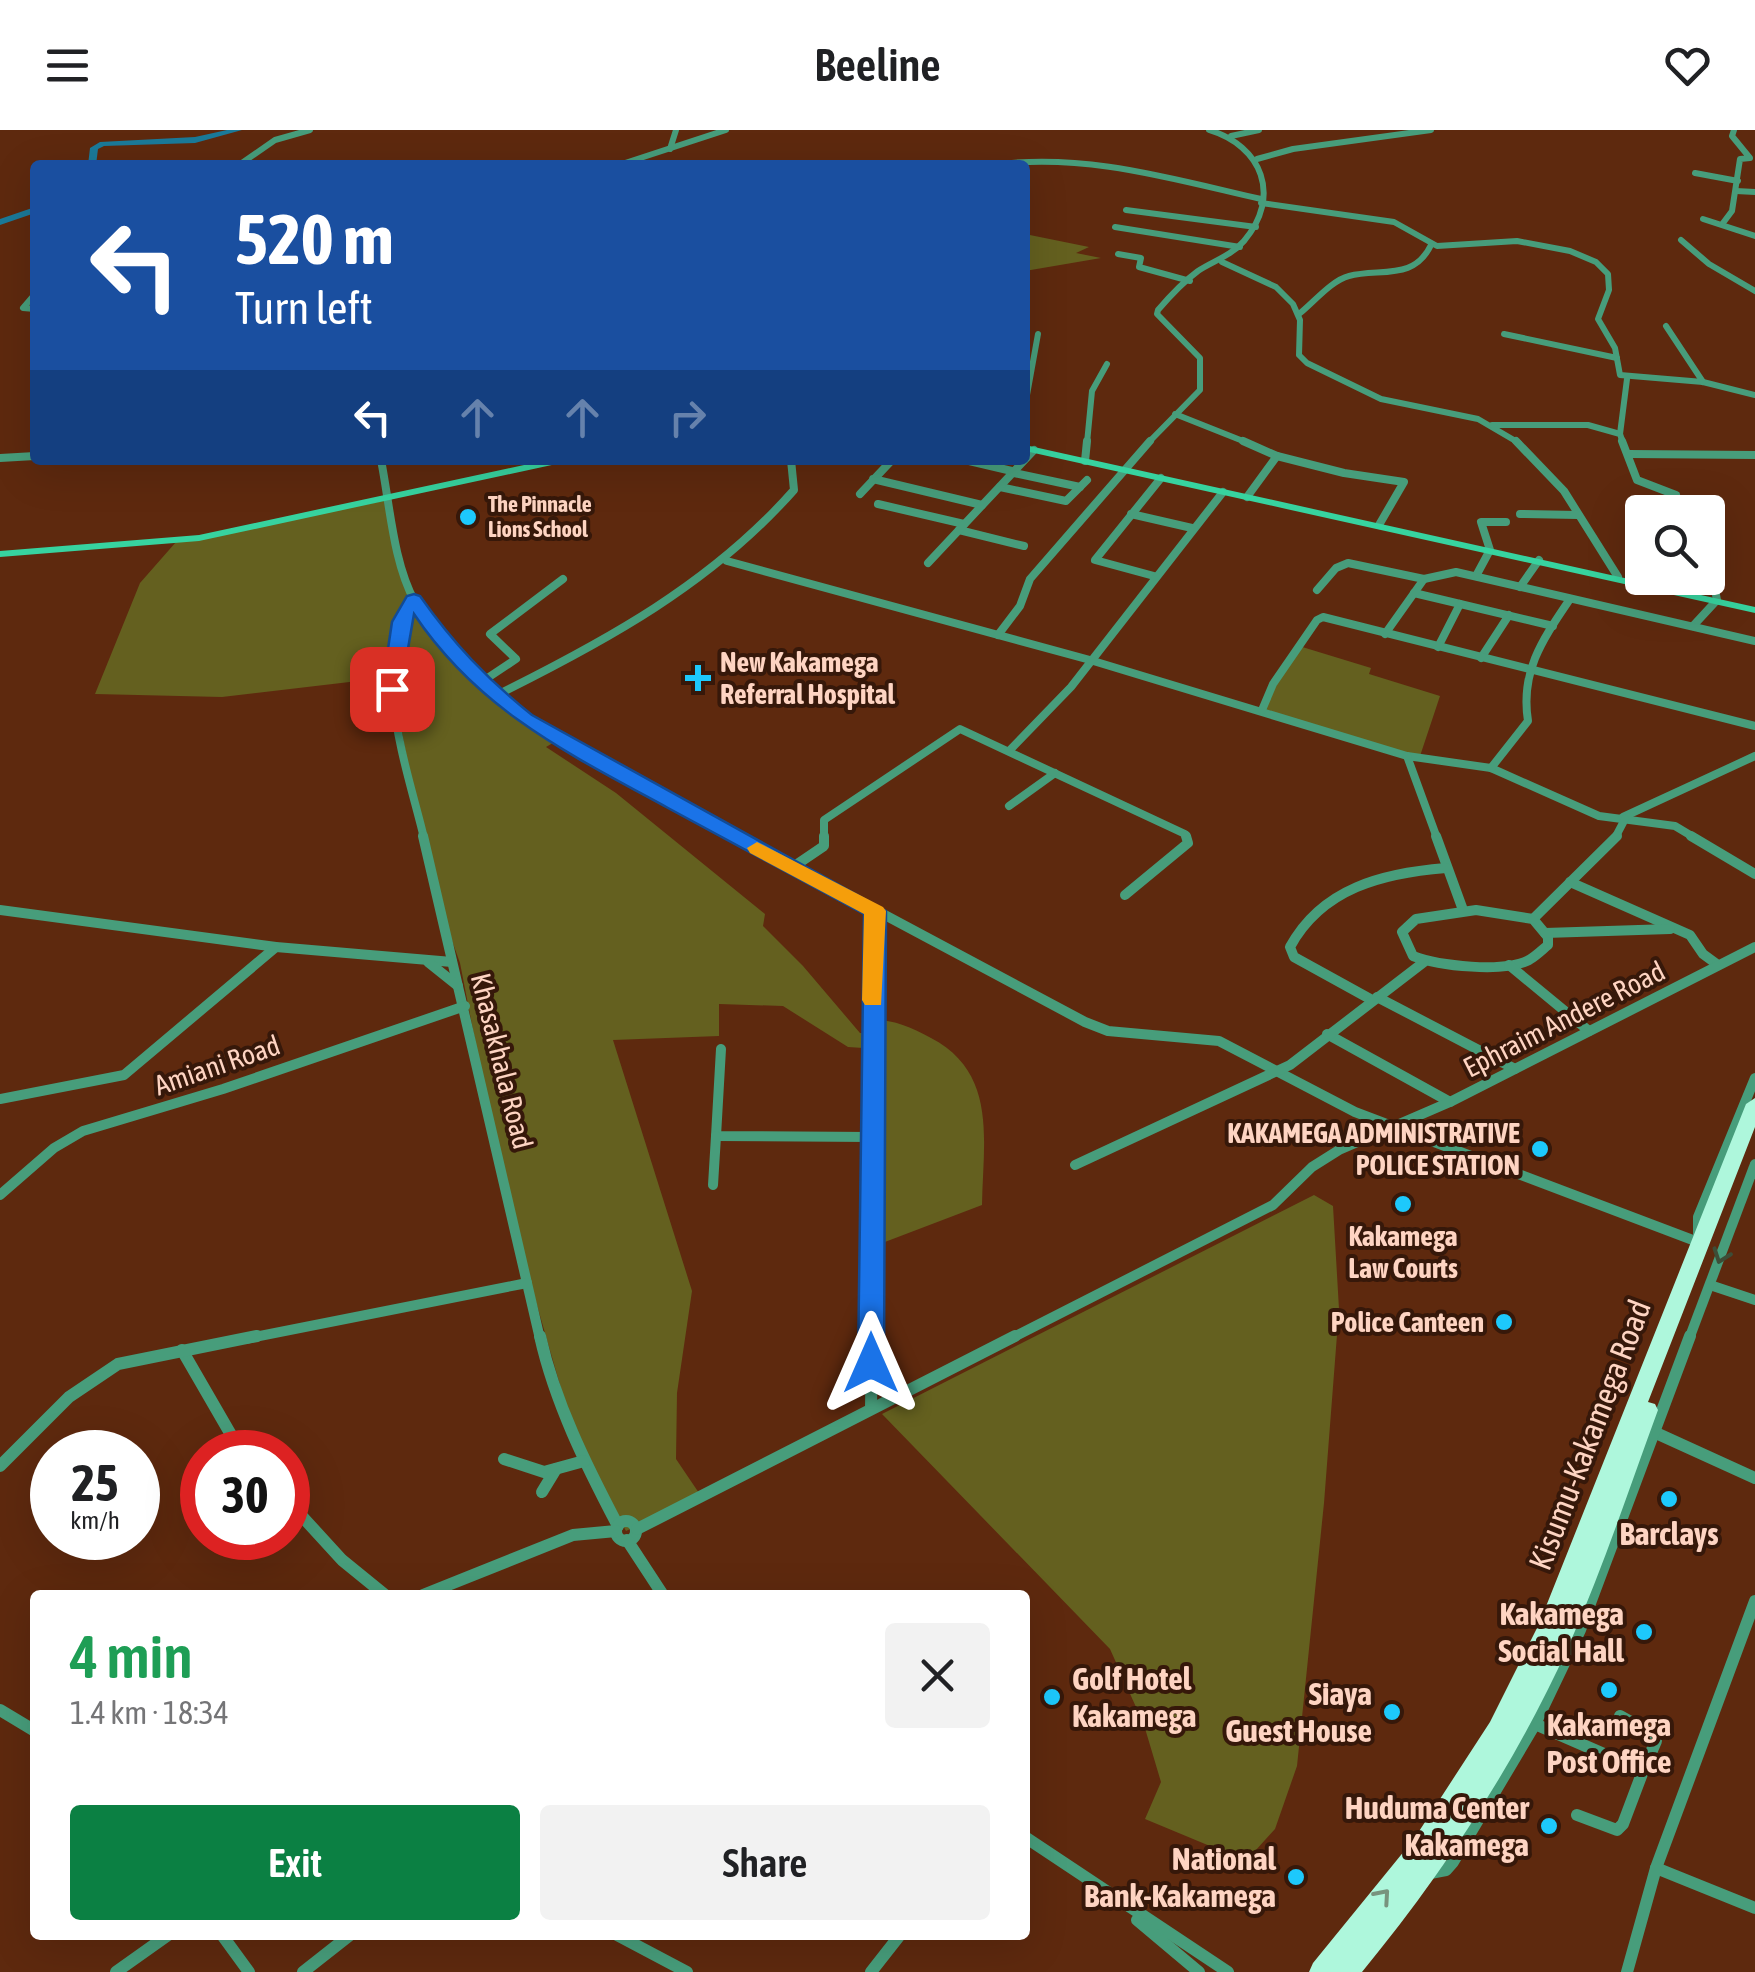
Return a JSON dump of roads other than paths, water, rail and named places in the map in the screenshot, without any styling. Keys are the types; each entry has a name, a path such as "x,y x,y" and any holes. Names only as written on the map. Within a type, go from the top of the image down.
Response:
{"highway":[{"name":"Kisumu-Kakamega Road","path":"1322,1972 1424,1847 1520,1687 1550,1625 1755,1104"},
{"name":"Kisumu-Kakamega Road","path":"1346,1972 1424,1875 1519,1724 1543,1676 1755,1134"}],"main road":[{"path":"1030,450 1755,610"},
{"path":"0,554 176,541 388,500 522,465"}],"street":[{"path":"246,160 274,140 310,130"},
{"path":"670,149 676,130"},
{"path":"635,160 726,130"},
{"path":"1209,130 1230,136 1259,130"},
{"path":"1256,158 1293,149 1430,130"},
{"path":"1723,223 1732,210 1740,159 1750,158 1732,136 1734,130"},
{"path":"998,635 1020,606 1030,580 1200,390 1196,371 1200,358 1157,314 1169,297 1209,264 1222,262 1256,227 1264,177 1256,158 1230,136"},
{"path":"1030,161 1181,180 1261,201 1394,222 1430,245 1538,242 1596,262 1606,270 1610,283 1598,319 1617,358 1620,374 1626,379 1703,382 1755,395"},
{"path":"1694,173 1738,180"},
{"path":"1736,190 1755,192"},
{"path":"1126,210 1256,227"},
{"path":"1703,219 1755,236"},
{"path":"1115,226 1240,247"},
{"path":"1681,240 1709,264 1755,291"},
{"path":"1298,314 1345,276 1405,271 1425,258 1430,245"},
{"path":"1118,254 1141,258 1139,267 1190,281"},
{"path":"1222,262 1270,282 1298,314 1298,350 1307,363 1391,402 1454,412 1491,425 1523,446 1578,514 1618,577"},
{"path":"1666,326 1703,382"},
{"path":"1030,393 1038,334"},
{"path":"1504,334 1617,358"},
{"path":"1085,461 1092,391 1107,364"},
{"path":"1626,379 1620,434 1636,480 1675,495"},
{"path":"1175,414 1278,456 1344,473 1404,482 1379,525"},
{"path":"1491,425 1588,426 1620,434"},
{"path":"1629,454 1755,455"},
{"path":"0,458 30,456"},
{"path":"1247,497 1278,456"},
{"path":"383,465 414,600 442,642 495,696 578,751 1099,1028 1204,1038 1231,1046 1392,1127 1698,1242 1698,1217 1755,1078"},
{"path":"495,696 675,597 726,560 794,490 792,465"},
{"path":"860,494 887,465"},
{"path":"985,465 1083,484 1068,500 1059,502 1000,487"},
{"path":"928,564 1020,465"},
{"path":"1154,576 1094,560 1161,478"},
{"path":"873,479 982,505"},
{"path":"1010,752 1071,687 1223,492"},
{"path":"878,504 1024,546"},
{"path":"1131,514 1192,528"},
{"path":"1520,514 1578,514"},
{"path":"1476,576 1490,550 1481,522 1506,522"},
{"path":"726,560 1090,660 1407,756 1491,768 1583,810 1675,826 1755,874"},
{"path":"1520,587 1540,560"},
{"path":"1317,590 1336,568 1348,562 1424,578 1446,572 1755,641"},
{"path":"1385,634 1424,578"},
{"path":"480,683 516,659 490,634 562,579"},
{"path":"1414,592 1552,626"},
{"path":"1693,626 1717,600 1716,595"},
{"path":"1491,768 1528,721 1522,702 1526,670 1570,598"},
{"name":"Khasakhala Road","path":"414,600 401,622 392,677 393,708 527,1283 556,1397 584,1461 659,1590"},
{"path":"1438,648 1460,604"},
{"path":"1480,658 1508,616"},
{"path":"1262,710 1274,684 1318,618 1755,726"},
{"path":"792,867 824,846 824,820 960,728 1188,838 1125,895"},
{"path":"1407,756 1463,910"},
{"path":"1621,819 1755,756"},
{"path":"1010,806 1055,773"},
{"path":"1533,919 1622,832 1621,819"},
{"path":"1446,868 1392,873 1356,885 1316,914 1290,947 1294,956 1515,1068"},
{"path":"1570,882 1690,936 1718,966"},
{"path":"0,910 276,947 452,962"},
{"path":"1075,1165 1290,1065 1424,962 1508,966 1540,954 1548,945 1546,933 1533,919 1507,912 1463,910 1416,919 1402,932 1406,946 1424,962"},
{"path":"871,1408 875,911"},
{"path":"1546,933 1676,929"},
{"path":"0,1099 124,1075 276,947"},
{"name":"Ephraim Andere Road","path":"436,1590 573,1535 624,1531 1273,1205 1323,1159 1450,1102 1755,947"},
{"path":"428,962 459,986"},
{"path":"1508,966 1589,1031"},
{"name":"Amiani Road","path":"0,1195 54,1148 83,1131 223,1089 465,1006"},
{"path":"1328,1034 1450,1102"},
{"path":"712,1185 721,1048"},
{"path":"716,1136 871,1137"},
{"path":"1424,1875 1446,1870 1453,1862 1535,1724 1580,1630 1755,1164"},
{"path":"0,1466 69,1397 118,1364 527,1283"},
{"path":"1710,1286 1755,1300"},
{"path":"182,1350 202,1392 227,1430"},
{"path":"1656,1433 1755,1478"},
{"path":"504,1459 544,1472 584,1461"},
{"path":"542,1492 556,1469"},
{"path":"1616,1496 1636,1484"},
{"path":"310,1525 342,1560 378,1590"},
{"path":"1627,1972 1656,1868 1755,1602"},
{"path":"0,1710 30,1728"},
{"path":"1577,1815 1617,1830 1622,1824 1656,1741 1654,1735 1620,1716"},
{"path":"1535,1724 1643,1771"},
{"path":"1030,1840 1228,1972"},
{"path":"1656,1868 1755,1908"},
{"path":"1098,1888 1199,1972"},
{"path":"116,1972 161,1940"},
{"path":"226,1940 248,1972"},
{"path":"303,1972 344,1940"},
{"path":"627,1940 687,1972"},
{"path":"871,1972 896,1940"}],"waterway":[{"path":"93,160 94,148 103,144 195,140 238,130"},
{"path":"0,222 30,212"}],"place":[{"name":"The Pinnacle Lions School","path":"468,517"},
{"name":"New Kakamega Referral Hospital","path":"698,678"},
{"name":"KAKAMEGA ADMINISTRATIVE POLICE STATION","path":"1540,1149"},
{"name":"Kakamega Law Courts","path":"1403,1204"},
{"name":"Police Canteen","path":"1504,1322"},
{"name":"Barclays","path":"1669,1499"},
{"name":"Kakamega Social Hall","path":"1644,1632"},
{"name":"Kakamega Post Office","path":"1609,1690"},
{"name":"Golf Hotel Kakamega","path":"1052,1697"},
{"name":"Siaya Guest House","path":"1392,1712"},
{"name":"Huduma Center Kakamega","path":"1549,1826"},
{"name":"National Bank-Kakamega","path":"1296,1877"}]}
